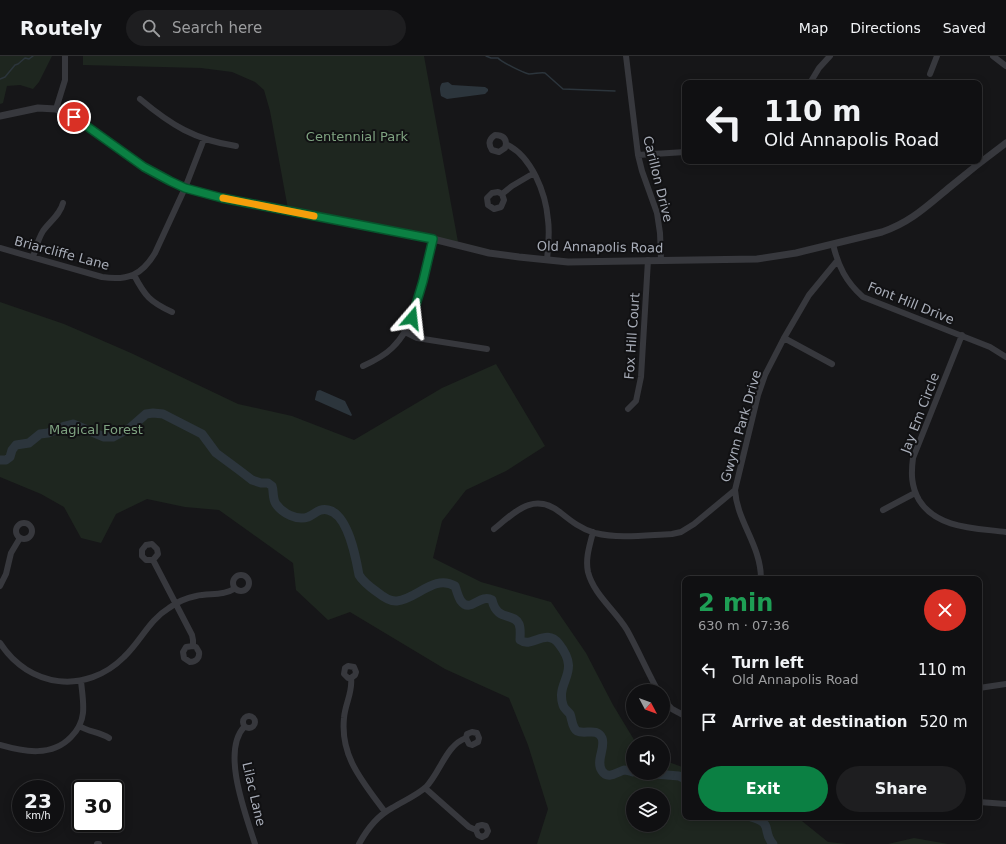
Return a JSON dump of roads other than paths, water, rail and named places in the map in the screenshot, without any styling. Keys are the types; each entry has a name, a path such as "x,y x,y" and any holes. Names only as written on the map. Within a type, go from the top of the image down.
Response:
{"street":[{"path":"56,109 65,80 65,56"},
{"name":"Carillon Drive","path":"626,56 638,155 657,213 660,233 661,260"},
{"path":"812,80 819,68 830,56"},
{"path":"930,74 937,56"},
{"path":"992,56 1006,66"},
{"path":"140,99 175,126 204,139 236,146"},
{"name":"Old Annapolis Road","path":"0,116 38,108 56,109 74,117 154,173 185,188 222,198 433,239 489,253 568,262 757,259 796,253 882,232 904,223 928,206 979,164"},
{"name":"Briarcliffe Lane","path":"0,248 102,278 119,279 134,275 142,270 155,253 185,188 204,139"},
{"name":"Old Annapolis Road","path":"982,162 1006,143"},
{"path":"506,144 520,154 534,173 539,184 546,208 549,233 547,260"},
{"path":"638,155 682,152"},
{"path":"502,194 512,186 534,173"},
{"path":"33,257 43,231 59,213 63,203"},
{"path":"363,366 385,354 396,344 405,332 412,318 420,293 433,239"},
{"name":"Font Hill Drive","path":"833,244 837,261 850,285 863,296 962,335 990,347 1006,357"},
{"name":"Fox Hill Court","path":"628,409 636,401 641,377 648,260"},
{"name":"Gwynn Park Drive","path":"494,530 514,512 523,507 537,503 551,506 583,528 606,535 672,534 681,532 694,524 735,490 758,395 765,375 809,295 837,261"},
{"path":"134,275 147,297 159,306 172,312"},
{"path":"405,332 417,338 487,349"},
{"name":"Jay Em Circle","path":"962,335 913,458 912,485 915,494 926,510 940,519 957,525 1006,532"},
{"path":"784,338 832,364"},
{"path":"735,490 736,501 759,559 761,576"},
{"path":"883,510 915,494"},
{"path":"593,532 587,561 587,570 590,578 599,595 626,629 654,684"},
{"path":"0,586 6,574 11,553 20,538"},
{"path":"153,560 192,635 193,646"},
{"path":"0,642 14,661 33,674 50,680 81,682 106,672 115,666 131,650 152,621 175,604 197,595 226,593 234,588"},
{"path":"351,678 351,688 344,717 346,745 355,770 385,812"},
{"path":"0,745 36,752 58,747 68,740 79,726 83,713 81,682"},
{"path":"982,688 1006,684"},
{"path":"670,707 682,714"},
{"path":"79,726 89,732 104,735 109,738"},
{"name":"Lilac Lane","path":"244,726 238,735 234,761 239,789 255,844"},
{"path":"359,844 369,828 385,812 409,799 425,788 437,772 450,749 455,744 466,738"},
{"path":"425,788 466,824 476,830"},
{"path":"982,802 1006,804"}],"waterway":[{"path":"0,79 5,77 15,65 25,58 29,59 33,56"},
{"path":"486,56 498,58 522,72 529,74 545,73 563,89 615,91"},
{"path":"0,460 6,460 10,457 12,450 16,445 29,443 40,434 48,433 65,426 73,424 104,437 113,437 130,428 146,414 163,414 202,434 216,453 252,480 261,483 268,483 272,486 275,502 286,513 299,518 308,517 322,510 328,510 335,513 341,519 350,538 359,575 367,584 386,598 392,601 397,601 412,596 433,585 447,583 455,586 458,596 464,604 472,605 483,599 492,600 494,607 501,614 517,620 520,628 520,640 529,642 549,637 554,639 559,644 568,662 567,676 562,689 561,697 565,709 570,714 574,728 580,732 597,733 602,738 603,746 600,767 604,774 616,774 626,770"},
{"path":"670,775 682,778"},
{"path":"758,820 763,822 765,825 773,844"}],"park label":[{"name":"Centennial Park","path":"357,136"},
{"name":"Magical Forest","path":"96,429"}]}
